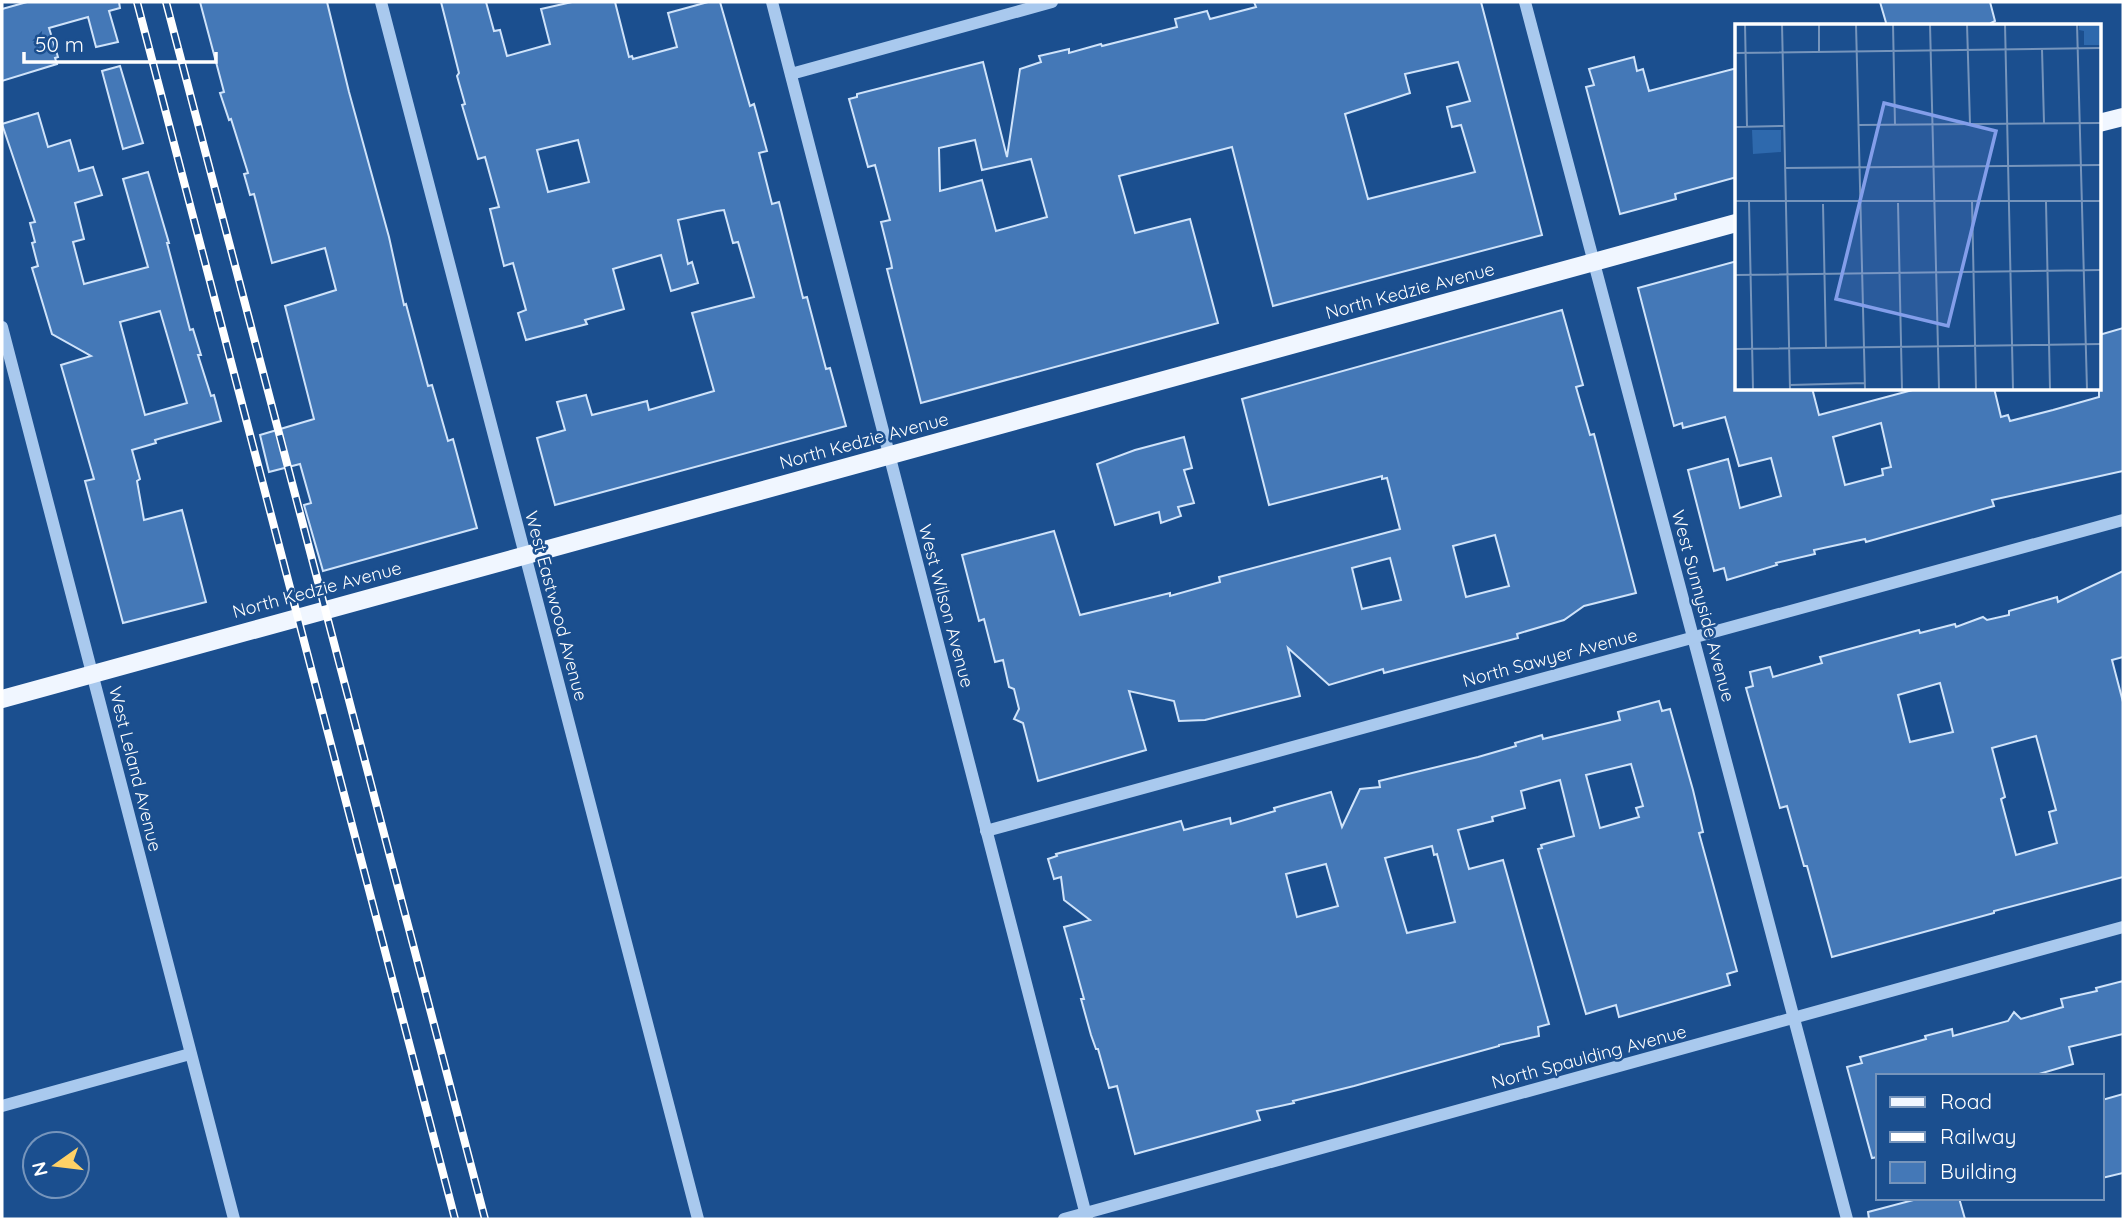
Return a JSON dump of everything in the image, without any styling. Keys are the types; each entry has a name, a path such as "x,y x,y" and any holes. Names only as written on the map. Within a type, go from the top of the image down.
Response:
{"main road":[{"path":"2100,124 2123,117"},
{"name":"North Kedzie Avenue","path":"2,699 1735,224"}],"street":[{"name":"West Eastwood Avenue","path":"381,2 698,1219"},
{"name":"West Wilson Avenue","path":"772,2 1086,1216"},
{"path":"791,74 1052,2"},
{"name":"West Sunnyside Avenue","path":"1525,2 1847,1219"},
{"name":"West Leland Avenue","path":"2,327 234,1219"},
{"name":"North Sawyer Avenue","path":"986,831 2123,520"},
{"name":"North Spaulding Avenue","path":"1064,1219 1086,1216 2123,928"},
{"path":"2,1106 190,1054"}],"building":[{"path":"27,2 119,2 120,8 109,11 118,42 96,47 88,17 49,28 58,57 55,58 57,64 2,81 2,9"},
{"path":"200,2 327,2 389,237 404,305 406,304 428,386 432,385 448,441 453,439 477,528 323,571 304,505 311,503 300,464 269,472 260,435 314,419 285,306 336,290 325,248 272,263 254,194 250,195 244,174 248,173 220,93 224,92"},
{"path":"441,2 486,2 494,31 500,30 507,56 550,44 541,9 572,2 615,2 629,57 632,56 633,59 677,47 668,13 708,2 720,2 750,106 754,104 767,151 759,153 772,204 779,202 803,298 807,297 826,369 830,368 846,426 555,505 537,438 565,430 557,402 586,395 592,415 647,401 649,410 714,391 692,313 754,297 738,242 733,243 724,210 717,211 678,220 688,264 692,262 698,283 671,291 661,255 613,269 624,309 585,320 587,324 526,340 518,313 526,310 513,263 504,266 490,209 499,207 485,157 478,159 462,105 465,104 457,76 459,73","holes":["578,140 589,182 548,192 537,150"]},
{"path":"1254,2 1481,2 1542,235 1273,306 1232,147 1119,176 1135,233 1190,219 1218,323 921,403 887,269 892,268 881,222 890,220 875,165 868,167 849,99 857,97 857,94 983,62 1007,157 1020,69 1041,62 1039,56 1069,49 1069,53 1177,27 1175,19 1207,11 1210,19 1256,7","holes":["1458,62 1470,101 1447,107 1452,127 1461,125 1475,172 1368,199 1345,114 1410,93 1405,74","975,140 982,170 1031,159 1047,217 996,231 982,180 940,191 939,148"]},
{"path":"1880,2 1990,2 1995,21 1991,24 1886,24"},
{"path":"1634,57 1637,71 1643,69 1649,91 1735,69 1735,178 1675,194 1676,199 1620,214 1586,87 1594,85 1589,69"},
{"path":"120,66 143,143 123,149 102,71"},
{"path":"38,113 48,147 70,140 79,171 93,167 102,195 75,203 84,239 73,242 84,284 148,267 123,179 148,172 190,330 193,329 201,355 198,355 221,421 155,440 156,443 132,450 140,479 137,481 144,520 182,510 206,602 123,623 85,481 94,479 61,365 91,356 52,334 32,268 38,266 30,223 35,222 2,124","holes":["160,311 187,403 145,415 120,322"]},
{"path":"1735,262 1735,390 1813,390 1819,415 1913,390 1994,390 2001,417 2008,415 2010,421 2099,397 2100,335 2123,328 2123,471 1992,500 1994,506 1866,542 1865,539 1814,550 1815,554 1776,563 1777,565 1727,580 1724,568 1714,571 1688,470 1728,459 1740,508 1781,496 1771,458 1739,466 1725,417 1683,428 1682,423 1674,426 1638,288","holes":["1881,423 1891,467 1882,469 1883,475 1845,485 1833,437"]},
{"path":"1562,310 1583,385 1576,387 1590,435 1594,434 1636,593 1584,606 1564,620 1517,634 1518,638 1384,673 1383,669 1329,685 1288,648 1300,696 1205,720 1179,721 1174,701 1129,691 1146,750 1038,781 1023,723 1014,719 1019,709 1014,689 1009,687 1003,660 995,662 984,619 979,621 962,555 1054,531 1080,615 1170,593 1170,596 1220,582 1219,577 1400,529 1387,478 1382,479 1382,476 1269,505 1242,399","holes":["1495,535 1509,586 1466,597 1453,546","1390,558 1401,600 1362,609 1352,568"]},
{"path":"1184,437 1192,468 1184,470 1194,503 1178,507 1181,516 1161,523 1159,512 1115,525 1097,464 1135,450"},
{"path":"2123,571 2123,657 2112,660 2123,702 2123,877 1832,957 1787,806 1780,808 1746,688 1753,686 1750,672 1770,667 1773,677 1822,663 1820,657 1919,630 1920,633 1955,624 1956,627 1983,617 1987,620 2009,615 2009,611 2057,597 2058,602","holes":["1940,683 1953,732 1910,742 1898,695","2036,736 2056,810 2049,812 2057,843 2016,855 2001,799 2005,797 1992,748"]},
{"path":"1659,701 1662,711 1670,709 1703,832 1699,833 1737,971 1727,974 1730,985 1619,1017 1616,1005 1586,1014 1538,849 1542,848 1541,845 1574,836 1560,780 1521,791 1525,808 1492,817 1493,821 1458,830 1469,869 1503,860 1549,1024 1538,1027 1539,1036 1257,1111 1260,1120 1135,1154 1117,1086 1109,1088 1098,1049 1091,1035 1064,927 1090,920 1064,900 1061,877 1054,879 1048,859 1057,856 1056,854 1181,821 1184,830 1230,818 1231,824 1275,811 1274,808 1331,792 1342,827 1360,789 1380,787 1379,781 1478,757 1542,735 1543,739 1620,720 1618,712","holes":["1631,764 1643,806 1636,808 1639,817 1600,828 1586,775","1432,846 1434,855 1437,854 1455,922 1407,933 1385,858","1326,864 1338,906 1297,917 1286,874"]},
{"path":"2123,981 2123,1034 2069,1047 2073,1064 2039,1074 1876,1074 1876,1157 1872,1158 1847,1067 1862,1063 1860,1057 1952,1029 1953,1036 2008,1021 2014,1012 2021,1019 2063,1007 2061,999 2097,991 2096,988"},
{"path":"2123,1094 2123,1173 2104,1178 2104,1099"},
{"path":"1913,1200 1960,1200 1965,1219 1869,1219 1868,1212"}],"railway":[{"path":"137,2 455,1219"},
{"path":"166,2 485,1219"}]}
